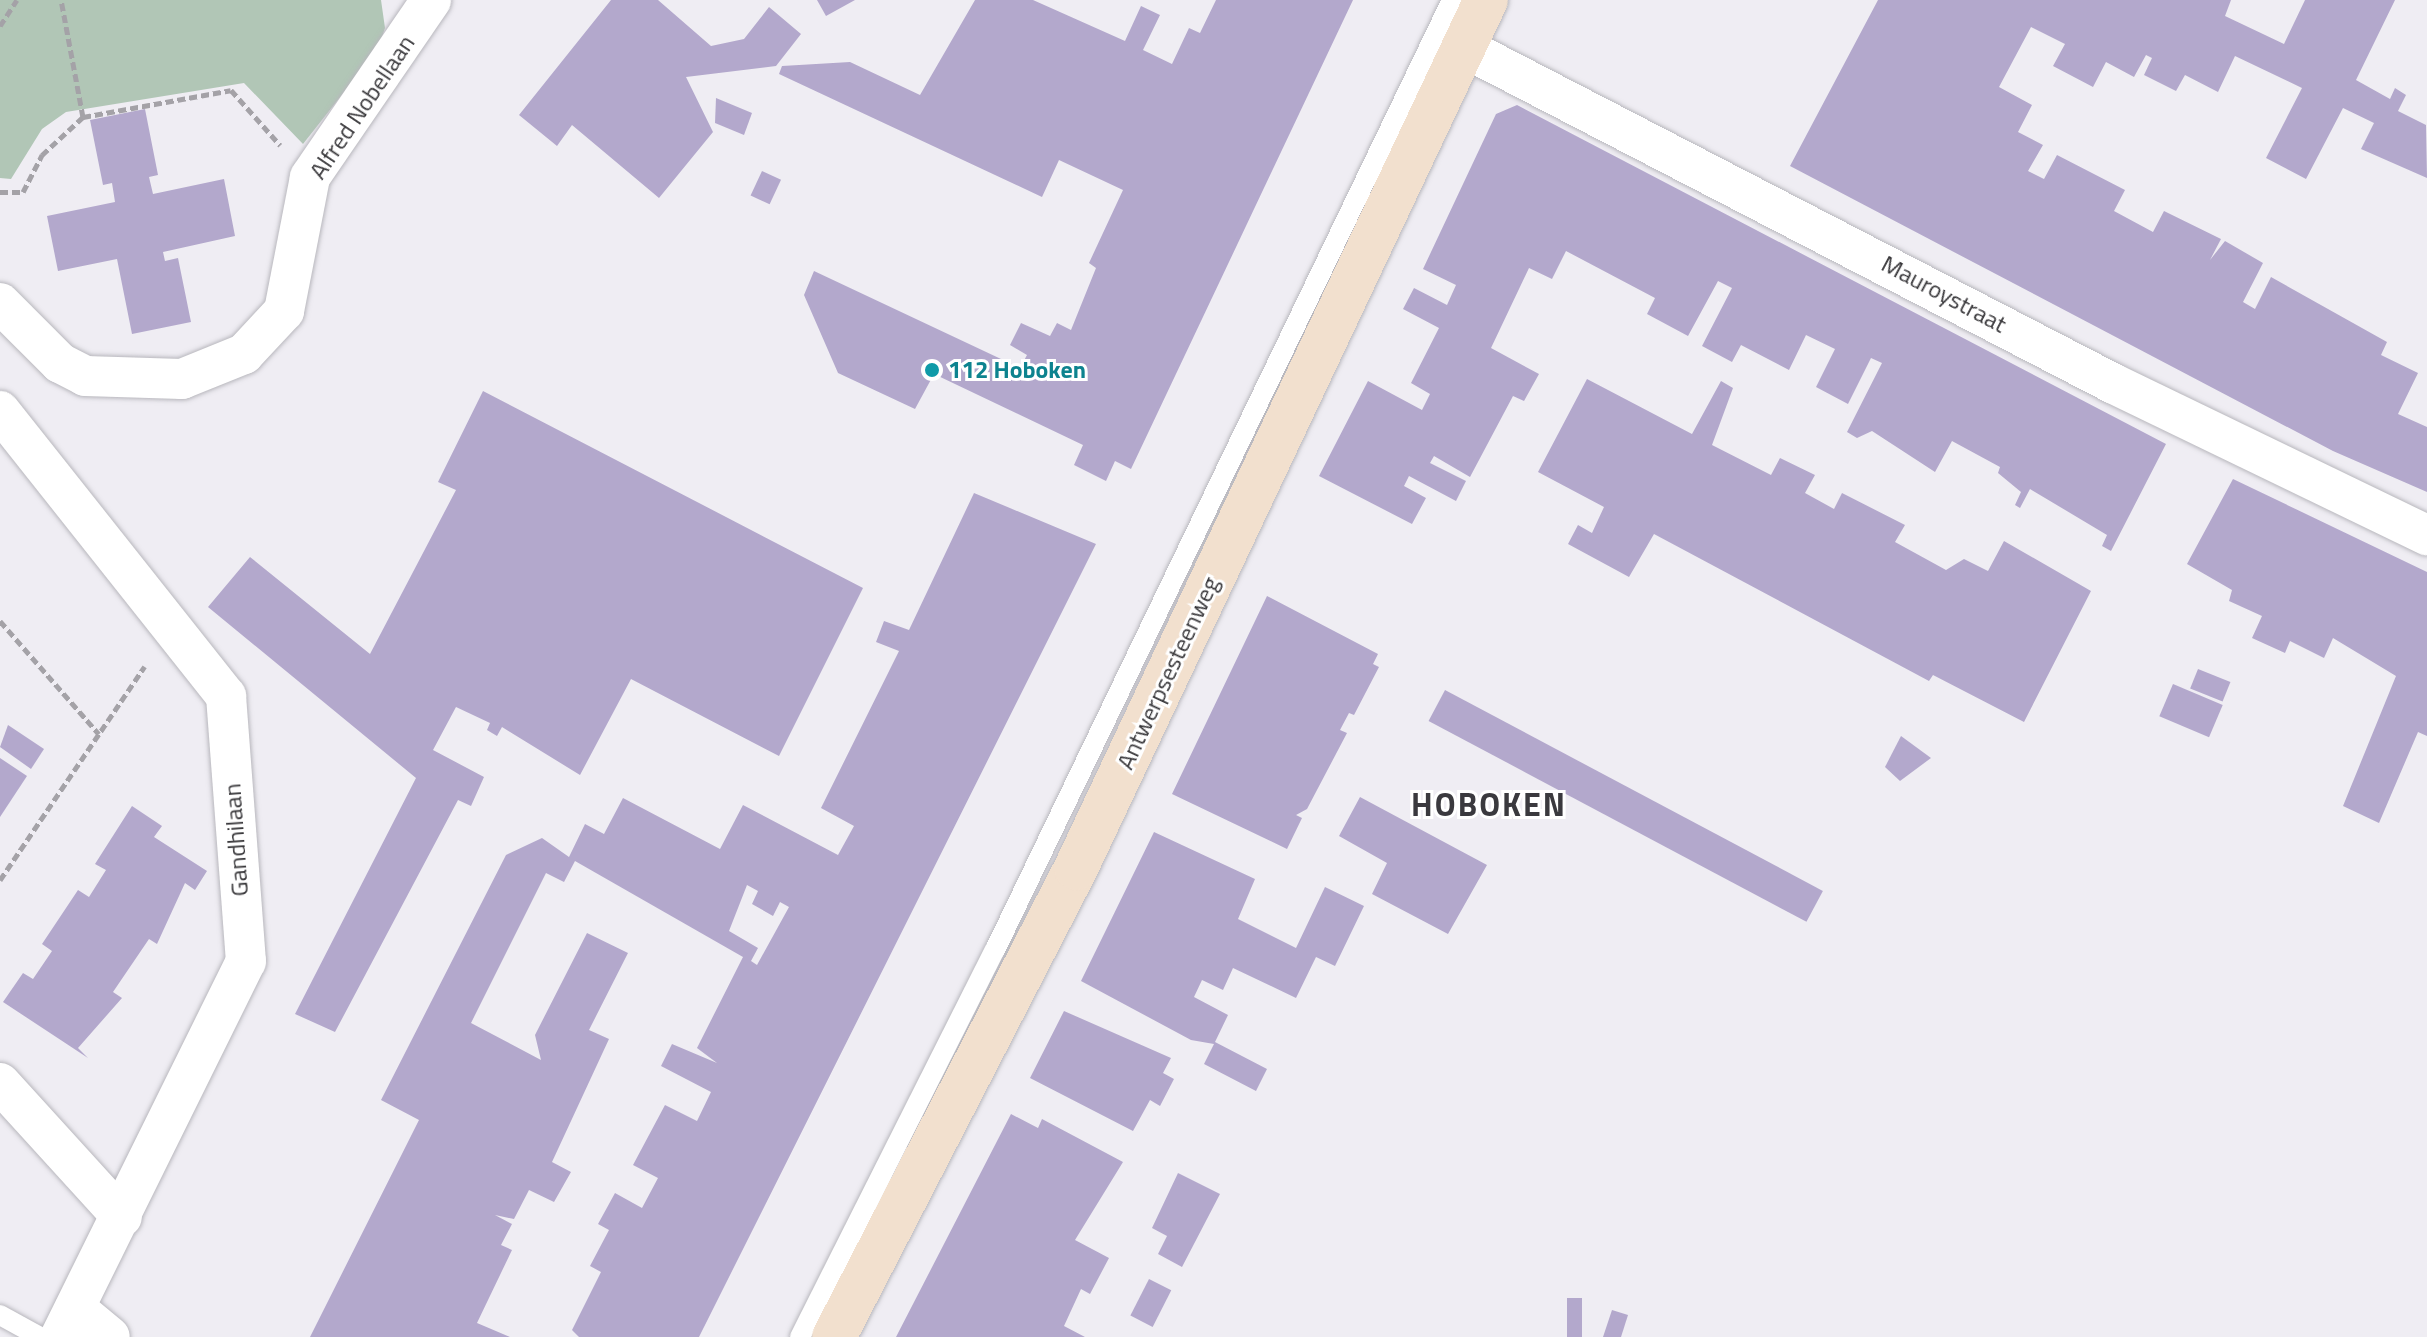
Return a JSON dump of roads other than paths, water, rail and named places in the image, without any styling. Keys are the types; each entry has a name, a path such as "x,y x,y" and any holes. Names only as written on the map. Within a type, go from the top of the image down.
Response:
{"street":[{"name":"Alfred Nobellaan","path":"0,303 60,363 85,376 182,379 244,354 284,311 310,177 431,0"},
{"name":"Antwerpsesteenweg","path":"834,1337 1076,868 1486,0"},
{"name":"Mauroystraat","path":"1463,47 2112,383 2427,535"},
{"name":"Gandhilaan","path":"0,411 226,696 246,961 68,1323 110,1337"},
{"path":"0,1083 122,1217"}],"lane":[{"path":"800,1337 995,950 1452,0"},
{"path":"0,1315 40,1337"}],"place":[{"name":"112 Hoboken","path":"932,370"}],"district":[{"name":"HOBOKEN","path":"1489,804"}]}
